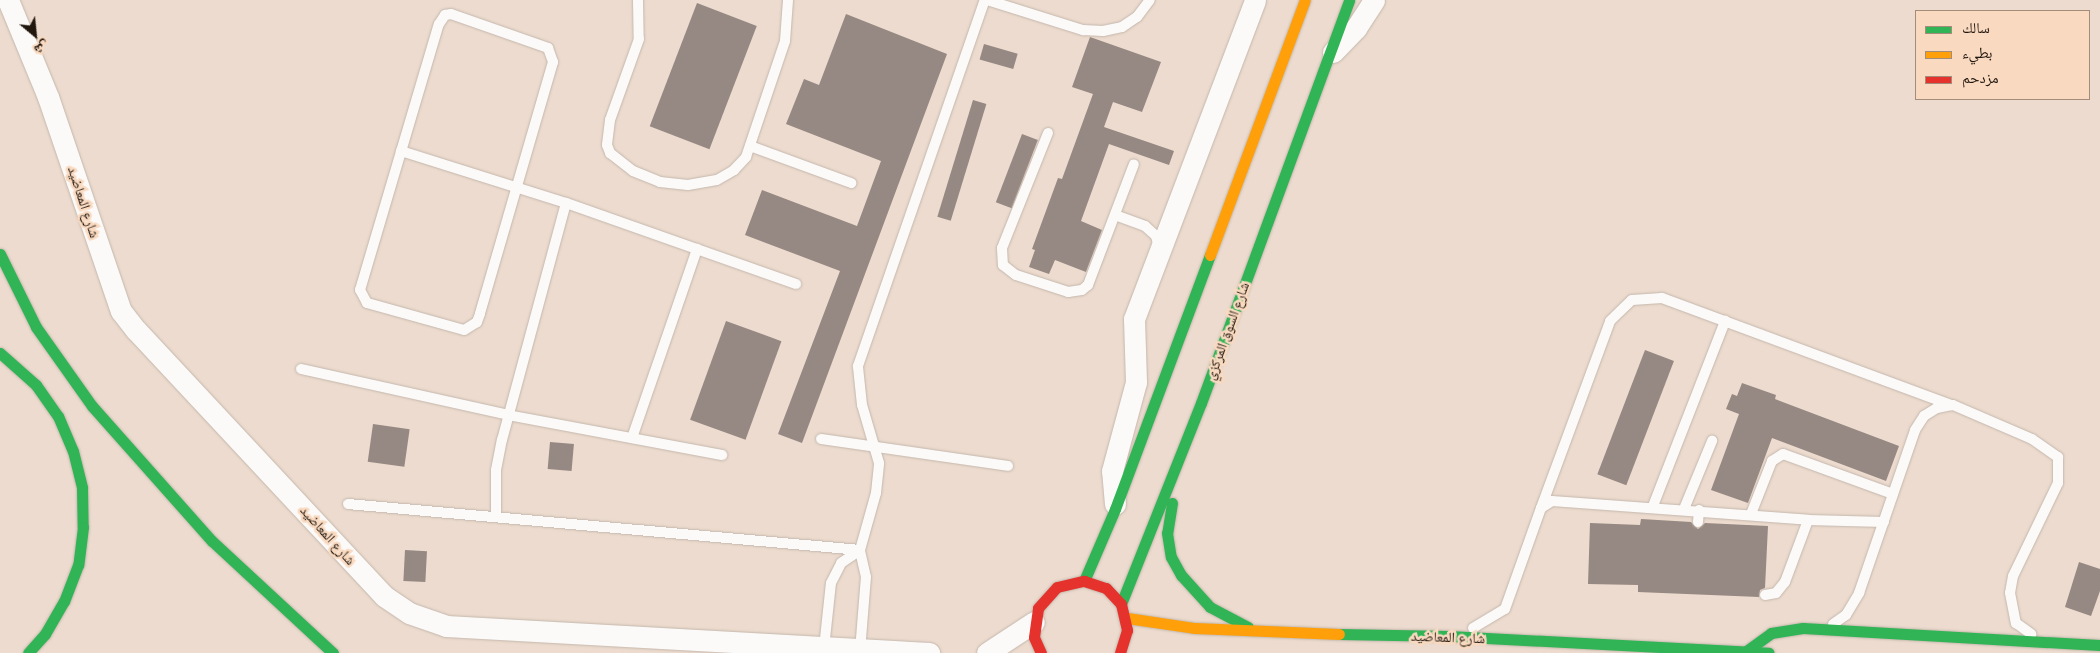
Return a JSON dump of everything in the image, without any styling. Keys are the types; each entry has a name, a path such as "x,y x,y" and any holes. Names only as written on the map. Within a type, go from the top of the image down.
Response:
{"main road":[{"path":"1084,581 1115,509 1305,0"},
{"name":"شارع السوق المركزي","path":"1121,604 1201,403 1349,0"},
{"path":"0,254 36,327 92,406 212,541 334,653"},
{"path":"0,353 36,385 58,416 73,451 82,488 83,527 78,565 64,601 45,634 28,653"},
{"path":"1201,403 1167,520 1171,557 1189,587 1210,607 1261,632"},
{"path":"1041,653 1034,636 1034,622 1038,608 1051,592 1070,582 1084,581 1106,588 1121,604 1127,618 1126,641 1120,653"},
{"name":"شارع المعاضيد","path":"1127,618 1195,628 1261,632 1449,636 1769,653"},
{"path":"1745,652 1771,633 1784,629 1817,629 2100,645"}],"street":[{"name":"شارع المعاضيد","path":"8,0 48,97 121,311 136,330 384,596 409,613 446,626 860,651 929,653"},
{"path":"1115,509 1112,470 1136,382 1134,319 1255,0"},
{"name":"شارع السوق المركزي","path":"1329,56 1356,28 1374,0"},
{"path":"987,653 1034,622"}],"lane":[{"path":"638,0 640,39 610,120 607,145 610,154 633,171 660,182 695,185 717,180 734,170 746,157 785,41 788,0"},
{"path":"860,651 866,577 860,550 879,478 876,447 862,405 858,366 986,0 1083,30 1103,31 1122,27 1137,17 1150,0"},
{"path":"445,15 456,15 542,45 553,56 480,314 471,327 456,329 375,305 362,297 360,290 400,151 439,24 445,15"},
{"path":"1048,133 1002,248 1003,265 1008,271 1068,292 1082,290 1092,279 1134,164"},
{"path":"750,146 851,183"},
{"path":"400,151 566,203 796,284"},
{"path":"496,517 496,470 508,415 566,203"},
{"path":"1115,214 1146,226 1156,236 1160,251"},
{"path":"1146,226 1173,214"},
{"path":"632,438 697,249"},
{"path":"1449,636 1481,625 1505,608 1610,321 1621,308 1632,300 1662,298 1953,406 2032,439 2058,457 2058,484 2013,576 2010,593 2011,611 2016,624 2045,642"},
{"path":"1653,506 1725,321"},
{"path":"301,369 508,415 722,455"},
{"path":"1817,629 1836,623 1851,608 1884,522 1915,430 1924,416 1937,408 1953,406"},
{"path":"820,439 1008,466"},
{"path":"1684,509 1712,441"},
{"path":"1751,514 1772,461 1783,454 1893,494"},
{"path":"1541,508 1552,501 1561,500 1808,520 1884,522"},
{"path":"348,504 860,550"},
{"path":"1698,522 1699,510"},
{"path":"1765,595 1776,592 1785,582 1808,520"},
{"path":"824,648 831,583 841,563 860,550"}],"building":[{"path":"697,3 757,26 709,149 650,126"},
{"path":"846,14 947,54 802,443 778,434 840,271 745,235 762,190 857,226 881,161 786,124 804,79 819,85"},
{"path":"1090,37 1161,62 1142,112 1113,102 1104,127 1174,151 1169,165 1109,144 1081,221 1102,230 1086,272 1055,260 1049,274 1029,267 1035,250 1032,249 1058,178 1062,179 1093,94 1072,87"},
{"path":"984,44 1018,54 1013,69 980,59"},
{"path":"973,100 986,104 951,221 937,217"},
{"path":"1022,134 1038,140 1012,208 996,202"},
{"path":"726,321 781,341 746,440 690,420"},
{"path":"1645,350 1674,361 1626,485 1597,474"},
{"path":"1742,383 1776,395 1775,399 1899,446 1886,481 1772,438 1748,503 1711,490 1739,414 1726,409 1732,394 1737,396"},
{"path":"373,424 410,429 404,467 368,462"},
{"path":"550,442 574,444 572,471 548,469"},
{"path":"1641,519 1691,522 1698,529 1705,523 1768,526 1765,588 1760,590 1759,597 1638,592 1638,585 1588,584 1590,523 1640,525"},
{"path":"405,550 427,551 425,582 403,581"},
{"path":"2079,562 2100,569 2100,591 2091,616 2065,607"}],"traffic: fast":[{"path":"1121,604 1201,403 1349,0"},
{"path":"0,254 36,327 92,406 212,541 333,653"},
{"path":"1084,581 1115,509 1210,255"},
{"path":"0,353 36,385 58,416 73,451 82,488 83,527 78,565 64,601 45,634 28,653"},
{"path":"1172,503 1167,533 1171,557 1181,575 1210,607 1248,627"},
{"path":"1745,652 1771,633 1803,628 2100,645"},
{"path":"1339,634 1449,636 1769,653"}],"traffic: slow":[{"path":"1210,255 1305,0"},
{"path":"1127,618 1195,628 1339,634"}],"traffic: jam":[{"path":"1041,653 1034,637 1038,608 1057,587 1084,581 1106,588 1121,604 1127,630 1120,653"}]}
